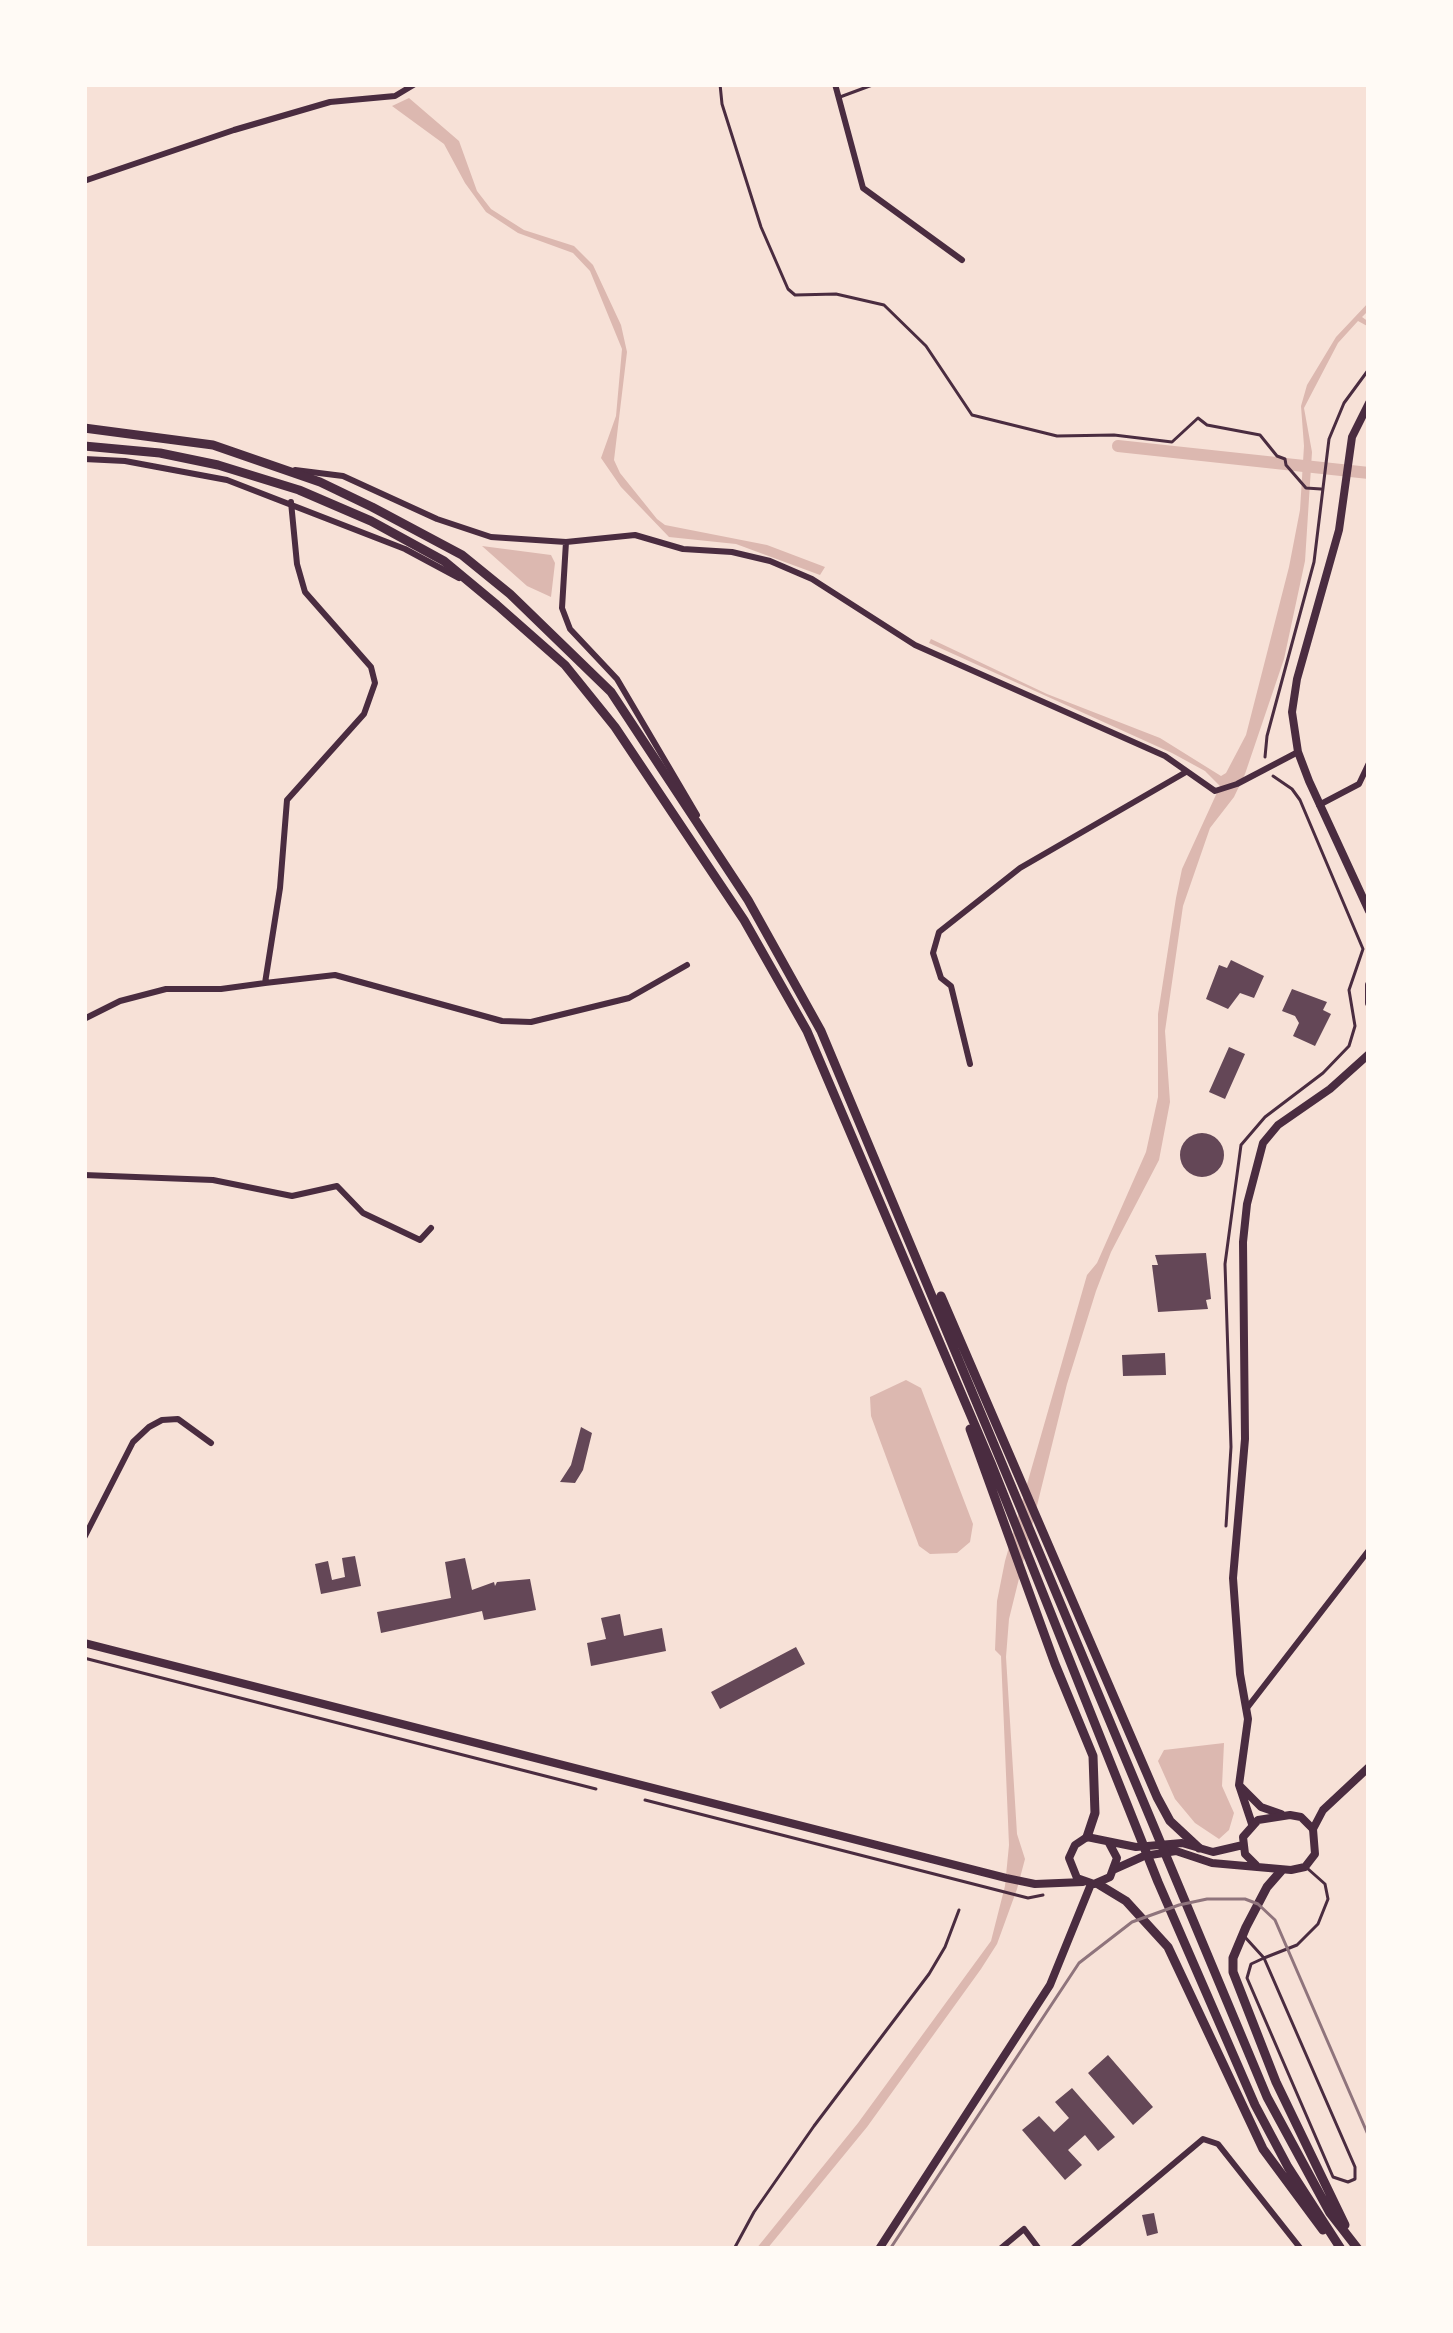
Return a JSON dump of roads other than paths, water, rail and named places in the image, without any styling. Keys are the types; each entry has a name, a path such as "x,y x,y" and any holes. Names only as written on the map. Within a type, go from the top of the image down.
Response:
{"main road":[{"path":"84,428 213,446 320,482 428,536 462,555 510,593 611,692 711,842 804,995 1237,2027 1299,2159 1330,2213 1360,2249"},
{"path":"84,446 160,453 299,490 425,550 566,665 616,727 744,920 813,1044 992,1462 1055,1664 1093,1756 1095,1814 1087,1837"},
{"path":"881,1171 946,1308 1157,1797 1170,1821 1199,1848"},
{"path":"1012,1529 1224,2033 1288,2168 1340,2247"},
{"path":"1281,1870 1267,1887 1233,1958 1240,1994 1334,2205 1360,2249"},
{"path":"1091,1884 1126,1901 1168,1947 1262,2149 1312,2219 1340,2247"}],"street":[{"path":"84,181 234,130 330,102 394,96 416,84"},
{"path":"835,84 863,188 962,260"},
{"path":"1369,403 1352,437 1339,530 1292,712 1298,752 1369,911"},
{"path":"84,459 125,461 227,480 406,549 478,589"},
{"path":"285,469 343,476 437,519 491,537 566,542 635,535 683,549 732,552 770,561 812,579 914,645 1165,756 1215,791 1298,752"},
{"path":"266,982 287,800 364,714 375,683 371,667 305,592 297,564 291,502"},
{"path":"566,542 562,608 570,629 617,679 711,842"},
{"path":"1319,805 1359,784 1369,763"},
{"path":"970,1064 951,986 941,978 933,953 938,932 1020,868 1186,772"},
{"path":"84,1019 120,1001 166,989 221,989 335,975 502,1021 531,1022 628,998 687,965"},
{"path":"1369,985 1369,1003"},
{"path":"1252,1824 1239,1785 1247,1708 1233,1578 1245,1438 1243,1242 1247,1204 1263,1143 1278,1125 1330,1089 1369,1054"},
{"path":"84,1175 213,1180 292,1196 338,1186 363,1213 420,1240 431,1228"},
{"path":"84,1538 133,1442 149,1427 178,1419 211,1443"},
{"path":"1247,1708 1369,1550"},
{"path":"84,1643 1051,1888 1091,1884 1144,1856 1176,1851 1212,1863 1281,1870 1305,1867 1317,1846 1313,1829 1301,1817"},
{"path":"1313,1829 1322,1810 1369,1767"},
{"path":"1239,1785 1261,1807 1281,1814 1301,1817 1322,1810"},
{"path":"1256,1865 1243,1845 1245,1831 1267,1816 1281,1814"},
{"path":"1051,1888 1070,1865 1071,1851 1087,1837 1136,1847 1182,1844 1224,1852 1243,1845"},
{"path":"1109,1843 1116,1852 1115,1869"},
{"path":"1070,1865 1091,1884"},
{"path":"879,2249 1050,1985 1091,1884"},
{"path":"1072,2249 1203,2138 1217,2144 1301,2249"},
{"path":"1000,2249 1024,2229 1040,2249"}],"lane":[{"path":"838,98 875,84"},
{"path":"1243,1934 1264,1958 1355,2167 1355,2179 1348,2182 1334,2177 1247,1978 1251,1964 1264,1958 1298,1945 1325,1910 1325,1884 1305,1867"}],"waterway":[{"path":"1118,446 1369,473"}],"tram line":[{"path":"890,2249 1079,1963 1132,1922 1179,1905 1245,1899 1275,1920 1369,2137"}]}
